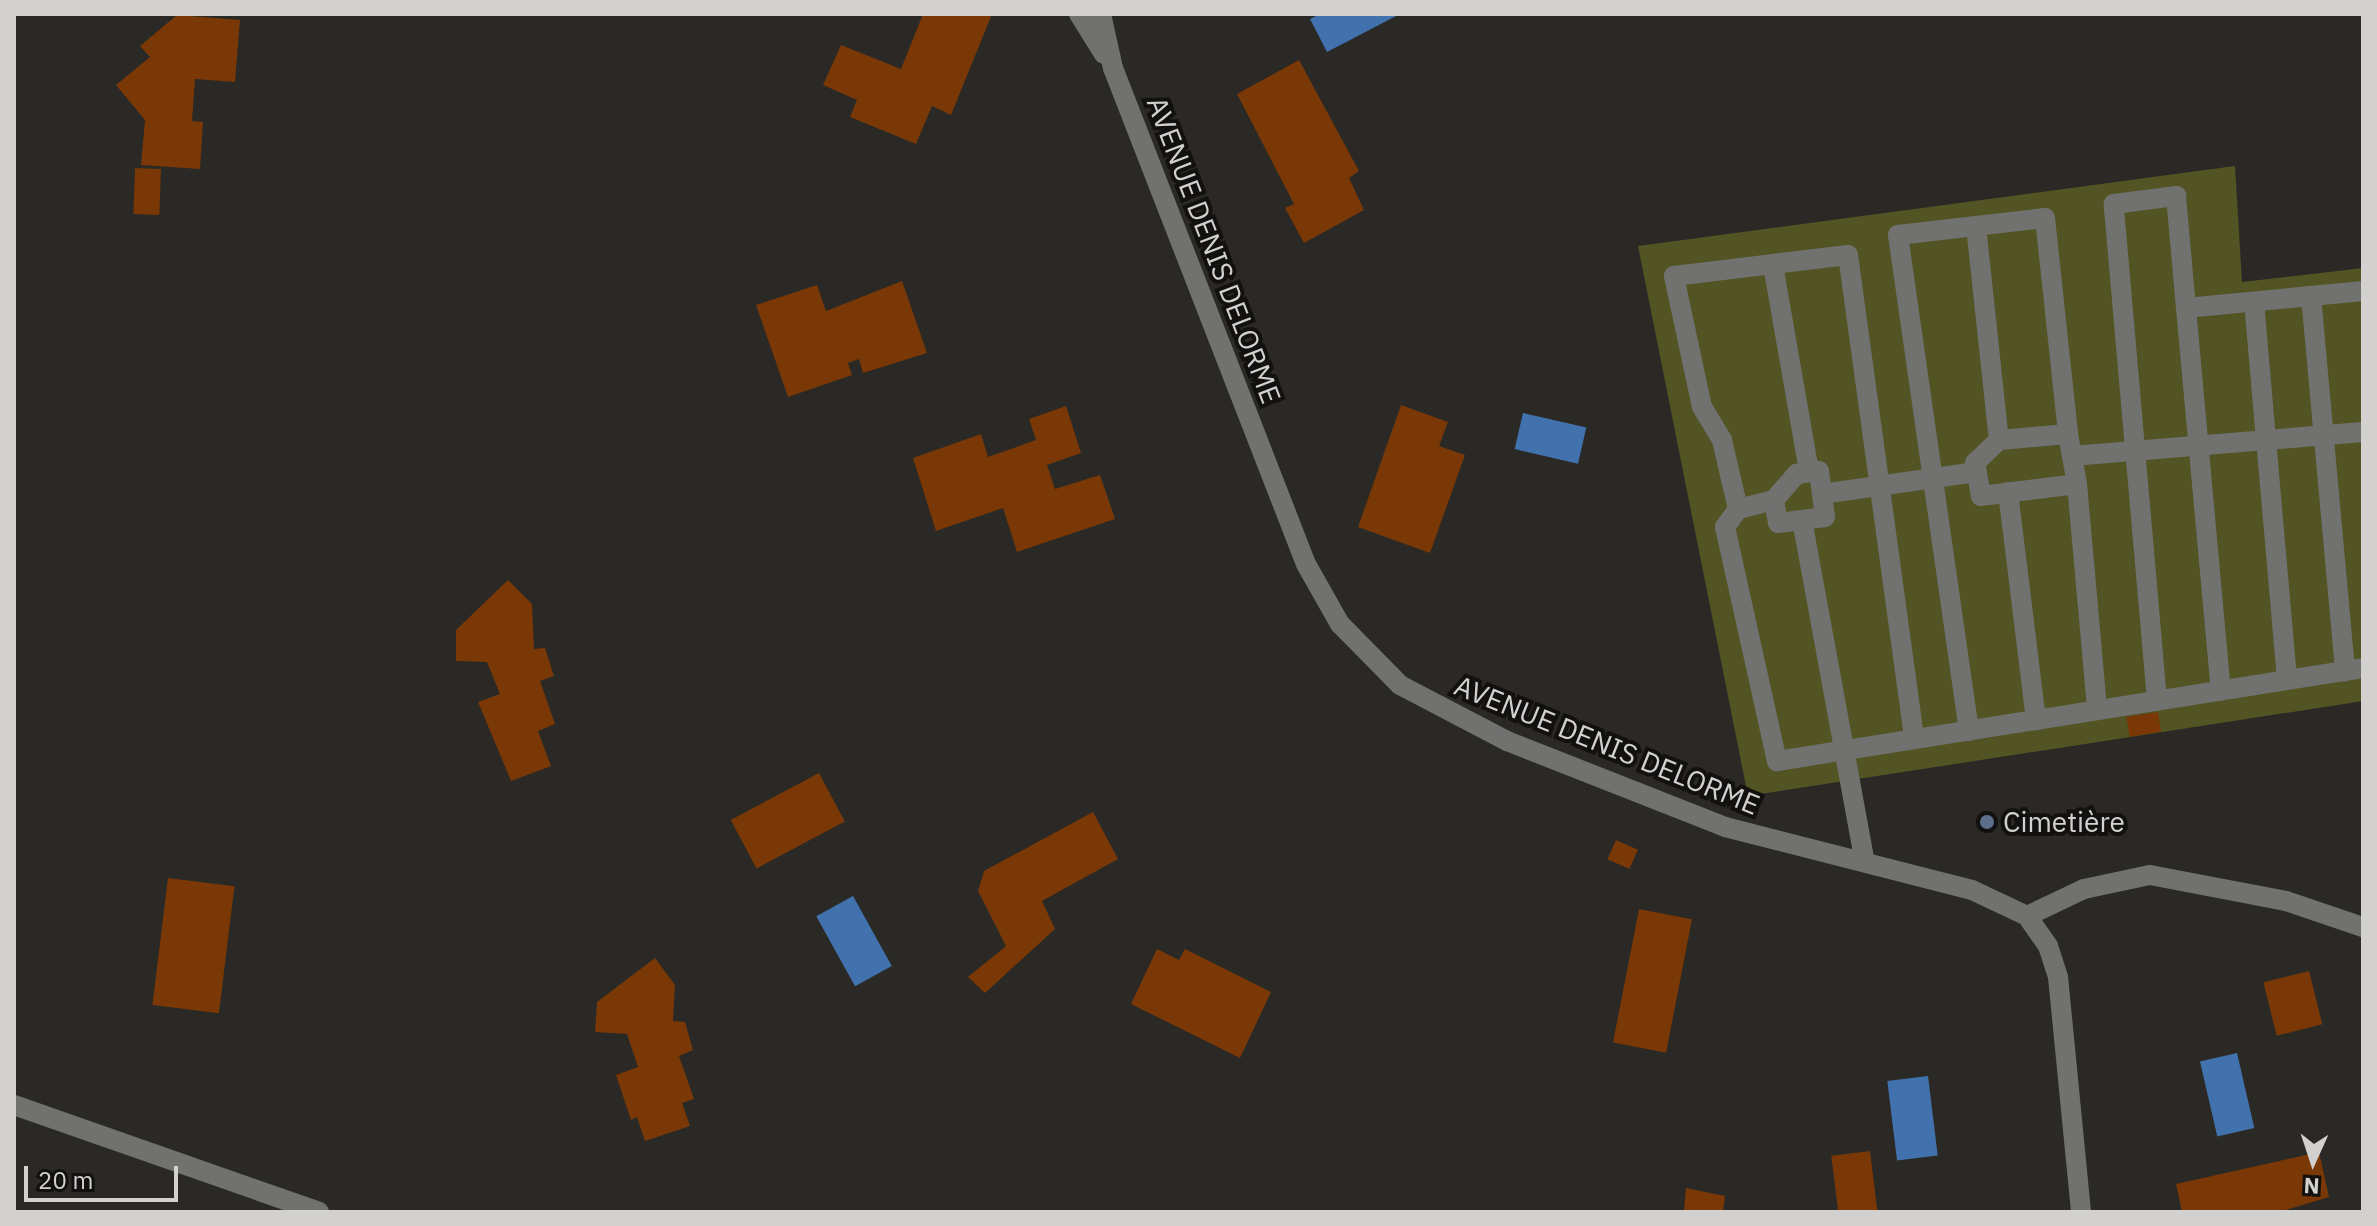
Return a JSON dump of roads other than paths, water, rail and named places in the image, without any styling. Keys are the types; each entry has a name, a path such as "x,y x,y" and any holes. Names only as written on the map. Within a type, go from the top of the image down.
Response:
{"street":[{"name":"AVENUE DENIS DELORME","path":"1079,14 1113,68"},
{"name":"AVENUE DENIS DELORME","path":"1101,14 1113,68 1306,564 1340,624 1367,655 1400,685 1440,711 1507,741 1725,827 1972,890 2027,916"},
{"path":"2157,700 2114,204 2176,196 2221,690"},
{"path":"1969,731 1898,235 2045,218 2068,434 2077,484 2097,710"},
{"path":"1976,226 1999,440"},
{"path":"1738,509 1722,440 1702,407 1674,276 1848,255 1914,739"},
{"path":"1773,265 1809,472"},
{"path":"2186,308 2363,291"},
{"path":"1774,500 1778,523 1825,517 1819,471 1797,474 1774,500 1738,509 1725,527 1777,761 2354,669 2324,435 2311,296"},
{"path":"2254,302 2287,680"},
{"path":"2072,456 2363,432"},
{"path":"2068,434 1999,440 1975,463 1976,472 1981,496 2077,484"},
{"path":"1822,494 1976,472"},
{"path":"2008,492 2036,720"},
{"path":"1802,520 1865,862"},
{"path":"2081,1212 2058,977 2048,946 2027,916 2084,889 2150,875 2286,901 2363,927"},
{"path":"14,1105 319,1212"}],"water":[{"path":"1320,14 1400,14 1327,52 1310,19"},
{"path":"1523,413 1586,428 1578,464 1515,449"},
{"path":"853,896 892,966 855,986 816,916"},
{"path":"2237,1053 2254,1128 2217,1137 2200,1062"},
{"path":"1928,1076 1938,1155 1897,1160 1887,1081"}],"place":[{"name":"Cimetière","path":"1987,822"}]}
